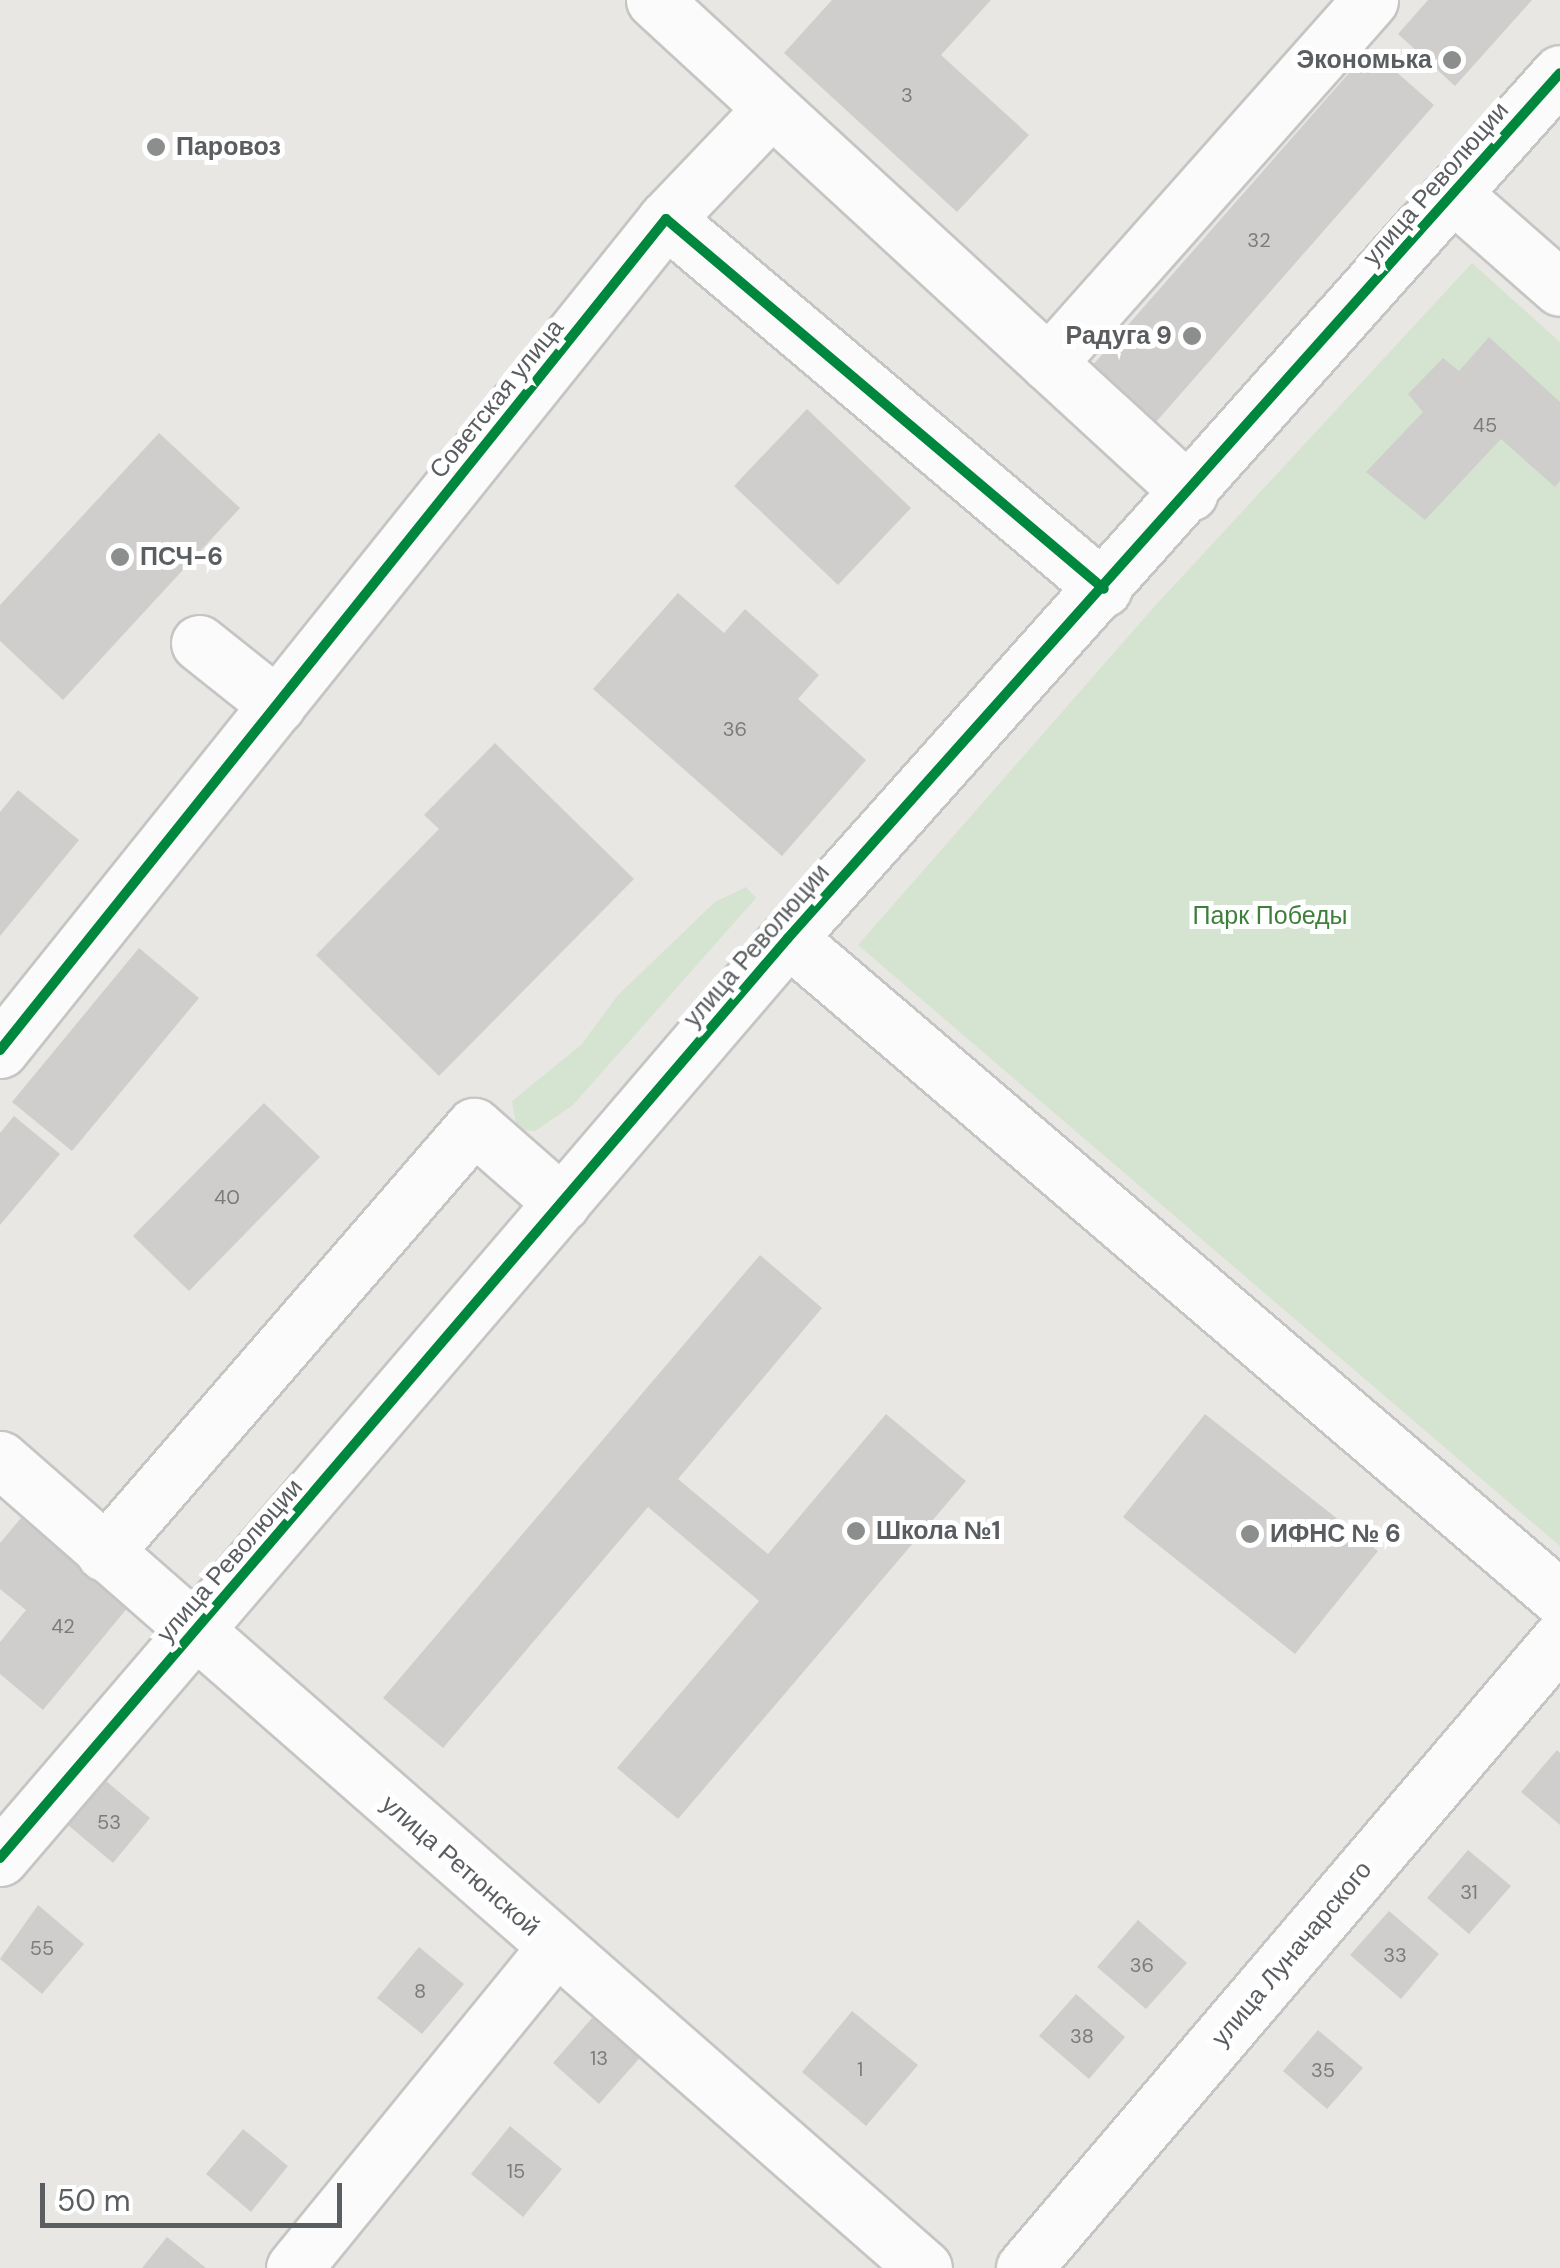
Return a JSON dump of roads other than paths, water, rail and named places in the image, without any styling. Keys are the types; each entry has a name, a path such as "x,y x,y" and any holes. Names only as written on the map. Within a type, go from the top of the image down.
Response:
{"street":[{"path":"654,0 1190,493"},
{"path":"1048,363 1370,0"},
{"name":"улица Революции","path":"0,1858 788,938 1190,493 1560,73"},
{"name":"Советская улица","path":"0,1050 666,220 772,108"},
{"path":"1453,194 1560,288"},
{"path":"666,220 1104,589"},
{"path":"199,644 277,705"},
{"path":"788,938 1560,1598"},
{"path":"104,1553 474,1126 562,1203"},
{"name":"улица Ретюнской","path":"0,1460 194,1634 924,2268"},
{"name":"улица Луначарского","path":"1024,2268 1560,1639"},
{"path":"294,2268 554,1948"}],"place":[{"name":"Экономька","path":"1452,60"},
{"name":"Паровоз","path":"156,147"},
{"name":"Радуга 9","path":"1192,336"},
{"name":"ПСЧ-6","path":"120,557"},
{"name":"Школа №1","path":"856,1531"},
{"name":"ИФНС № 6","path":"1250,1534"}],"park label":[{"name":"Парк Победы","path":"1270,916"}]}
